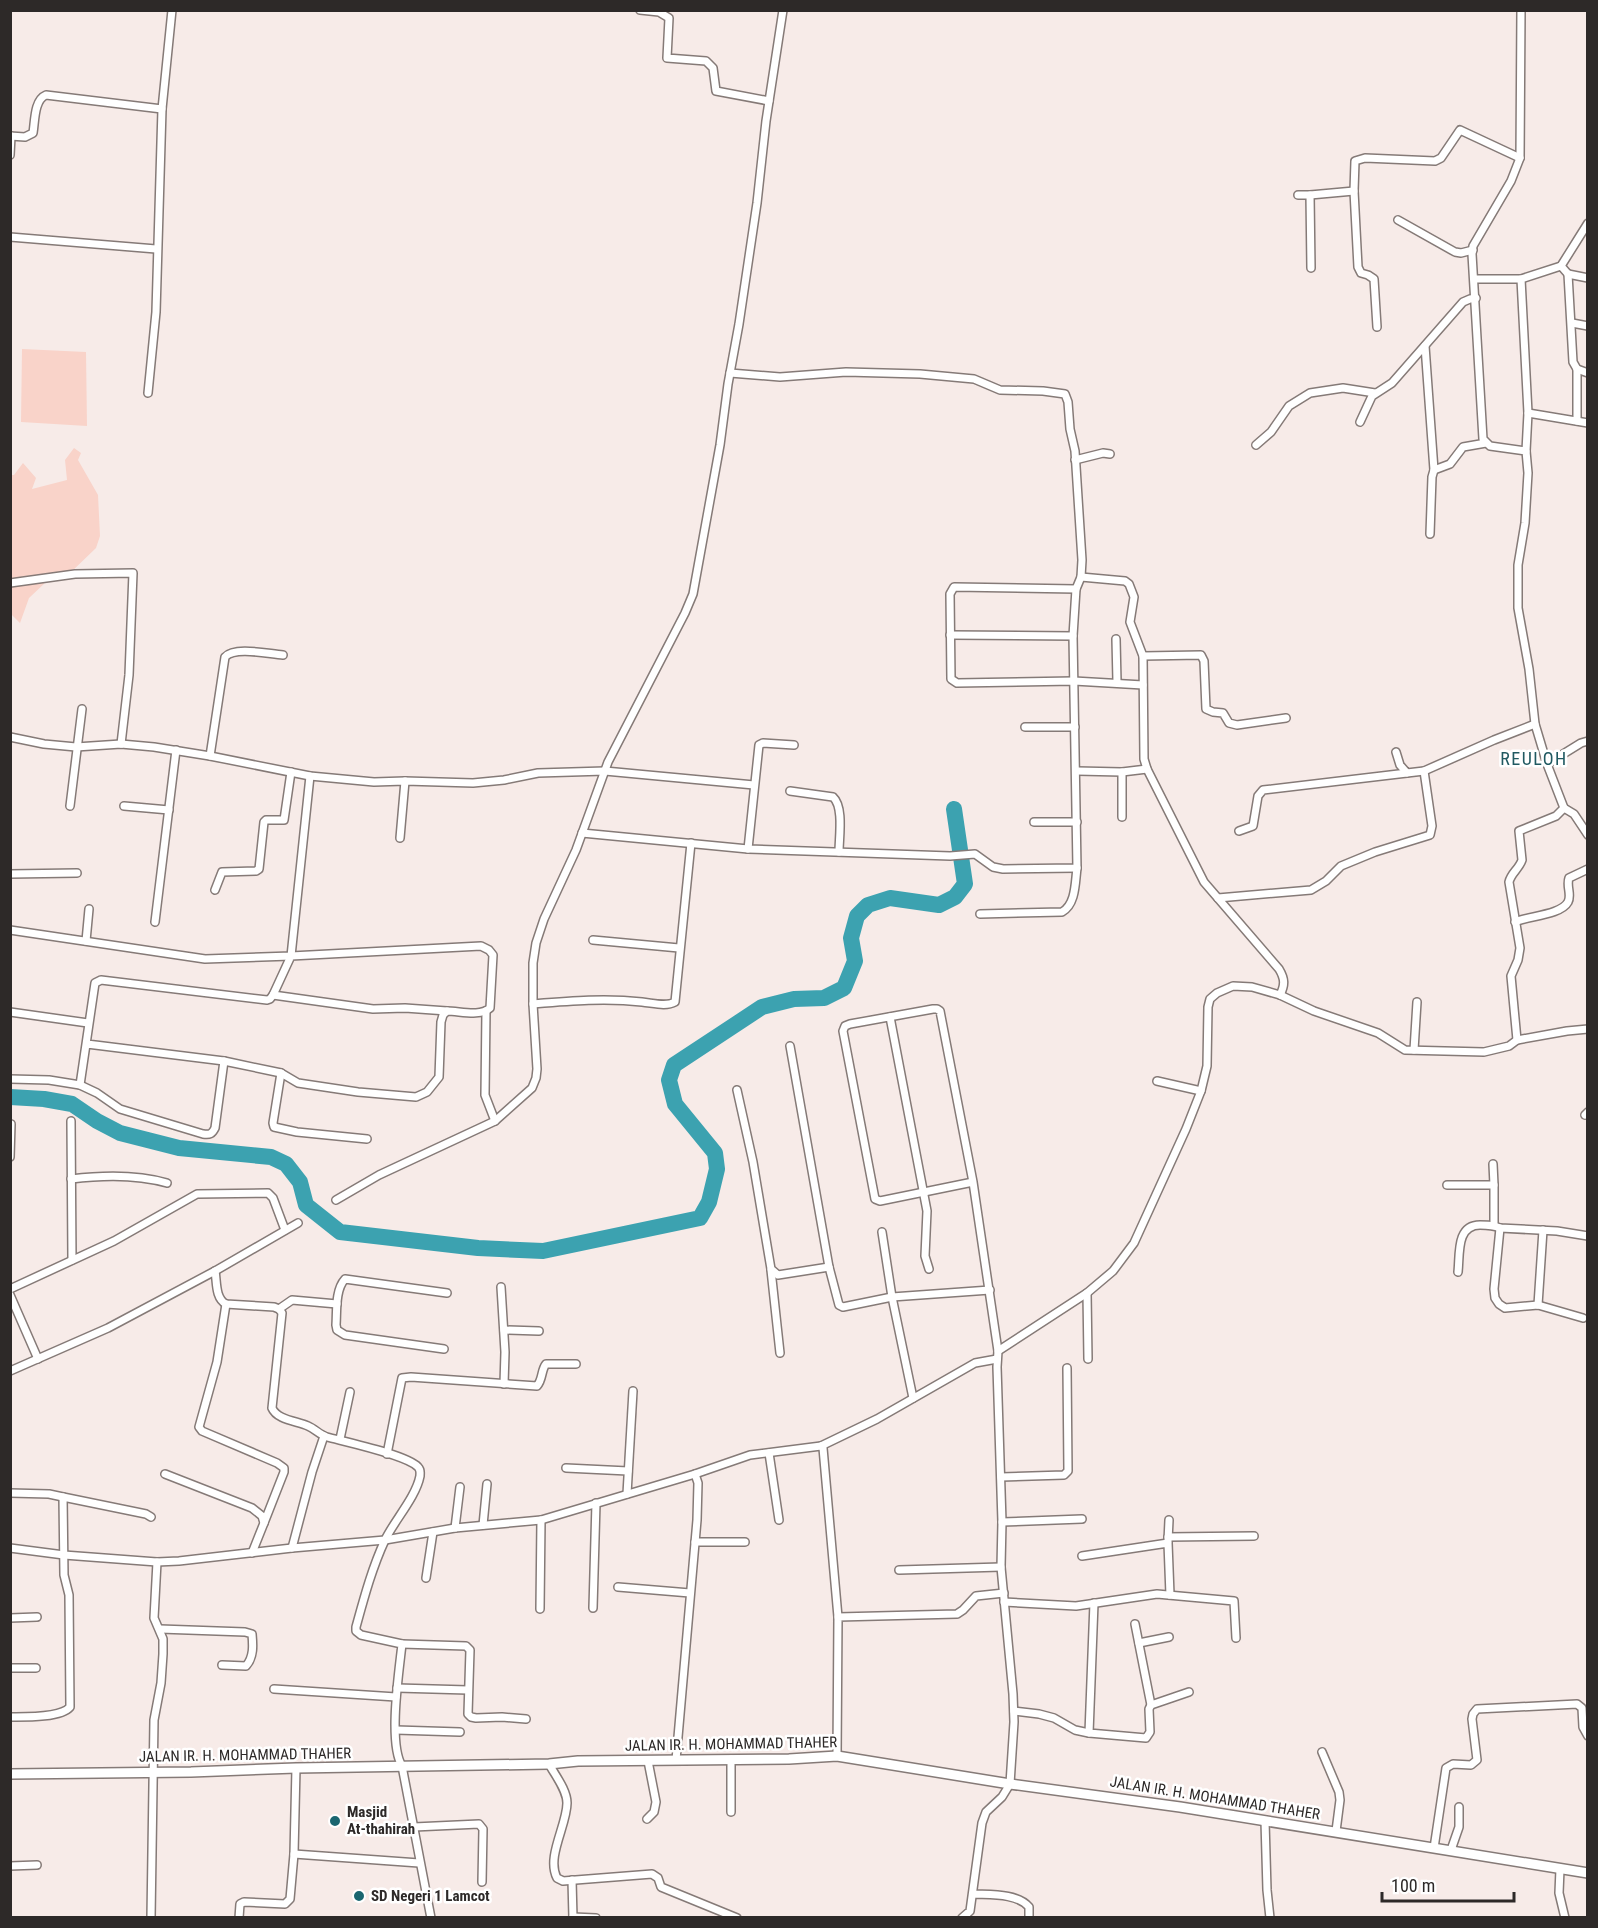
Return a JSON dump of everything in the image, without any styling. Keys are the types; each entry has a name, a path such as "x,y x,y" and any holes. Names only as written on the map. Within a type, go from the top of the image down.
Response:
{"main road":[{"name":"JALAN IR. H. MOHAMMAD THAHER","path":"10,1774 549,1764 578,1761 789,1759 837,1756 1010,1784 1336,1831 1587,1873"}],"street":[{"path":"148,393 156,312 156,249 162,109 172,10"},
{"path":"640,10 659,12 669,18 667,58 706,60 713,68 716,91 769,101"},
{"path":"336,1200 379,1175 495,1121 532,1088 536,1078 533,963 536,944 605,771 693,594 716,474 746,280 783,10"},
{"path":"1521,10 1520,158 1511,181 1473,246 1472,252 1483,439 1490,446 1526,451"},
{"path":"10,155 11,136 25,137 33,133 38,102 46,95 162,109"},
{"path":"1377,327 1374,279 1361,273 1358,267 1354,191 1355,162 1365,158 1435,160 1441,158 1459,130 1520,158"},
{"path":"1298,195 1354,191"},
{"path":"1310,195 1311,268"},
{"path":"1398,220 1455,252 1472,252"},
{"path":"1475,279 1521,279 1561,266 1587,223"},
{"path":"10,237 156,249"},
{"path":"1561,266 1568,274 1573,362 1577,369 1577,422"},
{"path":"1568,274 1587,278"},
{"path":"1521,279 1528,413 1526,451 1528,473 1525,523 1518,565 1518,608 1529,669 1534,724 1564,808 1574,814 1587,835"},
{"path":"1360,422 1369,400 1375,393 1392,383 1463,303 1476,298"},
{"path":"1572,323 1587,326"},
{"path":"1425,346 1434,470 1430,534"},
{"path":"1577,369 1587,373"},
{"path":"730,373 780,377 846,372 889,372 974,378 1000,390 1063,393 1068,402 1076,460 1082,560 1081,577 1076,589 1073,636 1077,771 1077,868 1073,898 1069,909 1062,912 980,914"},
{"path":"1256,445 1270,432 1289,406 1310,393 1343,388 1375,393"},
{"path":"1528,413 1587,423"},
{"path":"1434,470 1450,464 1463,447 1486,443"},
{"path":"1076,460 1103,453 1110,454"},
{"path":"10,583 75,574 133,573 129,675 121,744"},
{"path":"1081,577 1125,581 1129,584 1134,597 1130,622 1143,656 1144,759 1147,769 1204,882 1284,977 1284,987 1280,995"},
{"path":"1076,589 954,587 950,594 951,679 957,683 1074,681 1143,685"},
{"path":"950,635 1073,636"},
{"path":"1116,639 1117,682"},
{"path":"210,756 225,657 229,652 237,651 283,655"},
{"path":"1143,656 1201,656 1204,661 1206,709 1223,713 1229,723 1237,726 1286,718"},
{"path":"70,806 82,709"},
{"path":"1239,831 1253,826 1258,796 1263,790 1424,771 1534,724"},
{"path":"1026,727 1075,727"},
{"path":"10,737 44,744 76,747 121,744 176,750 310,776 375,782 473,783 538,773 605,771 754,785"},
{"path":"1547,764 1581,742 1587,741"},
{"path":"748,849 754,785 761,743 794,745"},
{"path":"156,922 176,750"},
{"path":"1396,752 1400,765 1407,773"},
{"path":"1077,771 1122,772 1147,769"},
{"path":"1218,898 1311,890 1326,881 1341,866 1375,852 1430,835 1432,826 1424,771"},
{"path":"215,890 222,872 259,869 264,822 266,820 285,820 291,772"},
{"path":"1122,772 1122,817"},
{"path":"80,1085 95,983 101,980 267,1000 273,996 291,956 310,776"},
{"path":"400,838 405,781"},
{"path":"790,791 833,797 836,800 839,809 839,852"},
{"path":"124,806 169,810"},
{"path":"1517,1040 1511,976 1520,948 1509,882 1512,872 1522,860 1520,831 1556,816 1564,808"},
{"path":"1034,822 1077,822"},
{"path":"582,833 748,849 971,854 980,856 993,867 1077,868"},
{"path":"533,1004 590,999 671,1004 675,1002 691,843"},
{"path":"1515,922 1558,910 1567,903 1569,878 1587,869"},
{"path":"10,874 77,873"},
{"path":"86,941 90,909"},
{"path":"10,930 205,959 484,947 493,955 491,1004 486,1011 485,1095 495,1121"},
{"path":"593,940 680,948"},
{"path":"10,1548 64,1555 157,1562 385,1540 455,1528 541,1520 695,1474 750,1455 821,1446 877,1419 975,1363 998,1355 1087,1293 1113,1271 1134,1243 1201,1091 1207,1066 1208,1007 1210,999 1217,993 1233,986 1252,987 1280,995 1314,1011 1378,1033 1401,1048 1414,1050 1484,1052 1509,1046 1517,1040 1587,1029"},
{"path":"273,996 373,1010 405,1008 486,1011"},
{"path":"1414,1050 1417,1002"},
{"path":"962,1917 970,1911 982,1823 986,1812 1002,1797 1010,1784 1014,1711 1001,1567 998,1355 990,1290 973,1182 940,1011 933,1009 849,1024 843,1028 873,1194 877,1201 973,1182"},
{"path":"87,1044 224,1061 280,1073 298,1083 358,1092 416,1097 427,1092 439,1077 441,1022 447,1011"},
{"path":"10,1012 88,1023"},
{"path":"890,1017 928,1220 925,1256 929,1269"},
{"path":"790,1046 830,1267 840,1306 892,1297 990,1290"},
{"path":"10,1079 50,1080 80,1085 97,1093 120,1109 209,1134 213,1133 215,1128 224,1061"},
{"path":"280,1073 274,1127 297,1132 367,1139"},
{"path":"1157,1081 1201,1091"},
{"path":"737,1090 753,1162 771,1269 780,1353"},
{"path":"70,1121 72,1260"},
{"path":"10,1157 11,1124"},
{"path":"1493,1164 1497,1227 1495,1298 1505,1308 1538,1305 1583,1318"},
{"path":"71,1179 97,1176 150,1178 167,1183"},
{"path":"1447,1185 1494,1185"},
{"path":"10,1289 114,1241 197,1194 268,1193 273,1198 285,1230"},
{"path":"10,1371 108,1328 298,1223"},
{"path":"1458,1272 1462,1234 1466,1228 1473,1225 1568,1232 1587,1236"},
{"path":"1538,1305 1543,1230"},
{"path":"882,1232 892,1297 913,1398"},
{"path":"771,1269 774,1273 783,1275 830,1267"},
{"path":"216,1270 220,1300 226,1304 269,1306 279,1309 282,1313 273,1412 276,1415 308,1425 324,1436 406,1460 420,1471 415,1489 385,1540 370,1579 356,1631 361,1635 402,1644 469,1647 467,1710 471,1717 526,1719"},
{"path":"444,1349 340,1334 336,1325 342,1283 345,1279 447,1293"},
{"path":"501,1287 505,1352 504,1384"},
{"path":"1087,1293 1088,1359"},
{"path":"10,1295 38,1359"},
{"path":"279,1309 292,1299 338,1304"},
{"path":"226,1304 217,1362 199,1426 202,1431 284,1468 252,1553"},
{"path":"504,1330 539,1332"},
{"path":"387,1454 402,1378 537,1386 542,1380 546,1364 576,1364"},
{"path":"1001,1478 1064,1475 1068,1471 1067,1368"},
{"path":"627,1494 633,1391"},
{"path":"340,1439 350,1392"},
{"path":"292,1548 324,1436"},
{"path":"821,1446 838,1617 837,1756"},
{"path":"769,1453 779,1520"},
{"path":"566,1468 628,1471"},
{"path":"165,1474 252,1508 262,1516 264,1523"},
{"path":"676,1760 695,1542 698,1483 695,1474"},
{"path":"483,1525 487,1484"},
{"path":"455,1528 460,1487"},
{"path":"10,1493 49,1494 146,1514 151,1517"},
{"path":"10,1717 32,1717 66,1712 70,1707 69,1595 64,1575 63,1497"},
{"path":"593,1608 596,1503"},
{"path":"1002,1522 1082,1519"},
{"path":"540,1609 541,1520"},
{"path":"1169,1520 1170,1595"},
{"path":"426,1578 434,1532"},
{"path":"1082,1556 1168,1540 1254,1536"},
{"path":"695,1542 746,1542"},
{"path":"151,1917 154,1720 161,1683 163,1654 163,1639 154,1618 157,1562"},
{"path":"899,1570 1001,1567"},
{"path":"618,1587 690,1593"},
{"path":"838,1617 957,1614 976,1596 1004,1593"},
{"path":"1004,1602 1076,1606 1157,1594 1234,1601 1236,1638"},
{"path":"1089,1733 1094,1603"},
{"path":"10,1618 37,1617"},
{"path":"1014,1711 1054,1718 1075,1730 1089,1733 1146,1738 1150,1732 1149,1709 1151,1705 1135,1624"},
{"path":"160,1629 252,1634 251,1661 246,1666 222,1665"},
{"path":"1139,1643 1169,1637"},
{"path":"402,1644 396,1697 398,1755 430,1917"},
{"path":"10,1668 36,1668"},
{"path":"397,1688 468,1690"},
{"path":"274,1689 396,1697"},
{"path":"1151,1705 1189,1692"},
{"path":"1434,1848 1446,1768 1453,1764 1471,1765 1477,1760 1472,1719 1478,1709 1577,1704 1582,1708 1583,1727 1587,1736"},
{"path":"396,1730 460,1732"},
{"path":"1322,1752 1339,1792 1336,1831"},
{"path":"731,1759 732,1812"},
{"path":"647,1819 654,1812 656,1802 648,1761"},
{"path":"549,1764 567,1800 565,1820 556,1854 555,1874 557,1878 563,1881 652,1874 658,1878 661,1887 737,1917"},
{"path":"239,1917 240,1904 244,1902 285,1904 290,1899 294,1854 296,1768"},
{"path":"1451,1850 1459,1827 1459,1807"},
{"path":"1265,1821 1270,1917"},
{"path":"414,1827 479,1824 483,1829 482,1882"},
{"path":"294,1854 419,1863"},
{"path":"10,1866 37,1865"},
{"path":"1560,1869 1559,1893 1564,1917"},
{"path":"572,1880 573,1917 596,1917"},
{"path":"973,1894 996,1895 1019,1900 1029,1907 1029,1917"}],"shaded area":[{"path":"22,349 86,352 87,426 21,422"},
{"path":"74,448 81,453 78,460 98,495 100,536 96,548 69,574 47,581 29,598 20,623 11,614 11,475 14,475 23,463 36,478 32,489 67,480 65,460"}],"waterway":[{"path":"10,1097 44,1099 72,1104 120,1133 179,1148 271,1157 286,1164 300,1182 306,1205 340,1232 478,1248 543,1251 700,1218 709,1202 717,1169 715,1153 675,1104 669,1080 674,1065 762,1007 794,999 824,998 844,988 855,961 851,938 857,916 868,905 890,898 939,905 955,897 965,884 954,809"}],"place":[{"name":"Masjid At-thahirah","path":"335,1821"},
{"name":"SD Negeri 1 Lamcot","path":"359,1896"}],"district":[{"name":"REULOH","path":"1534,759"}]}
